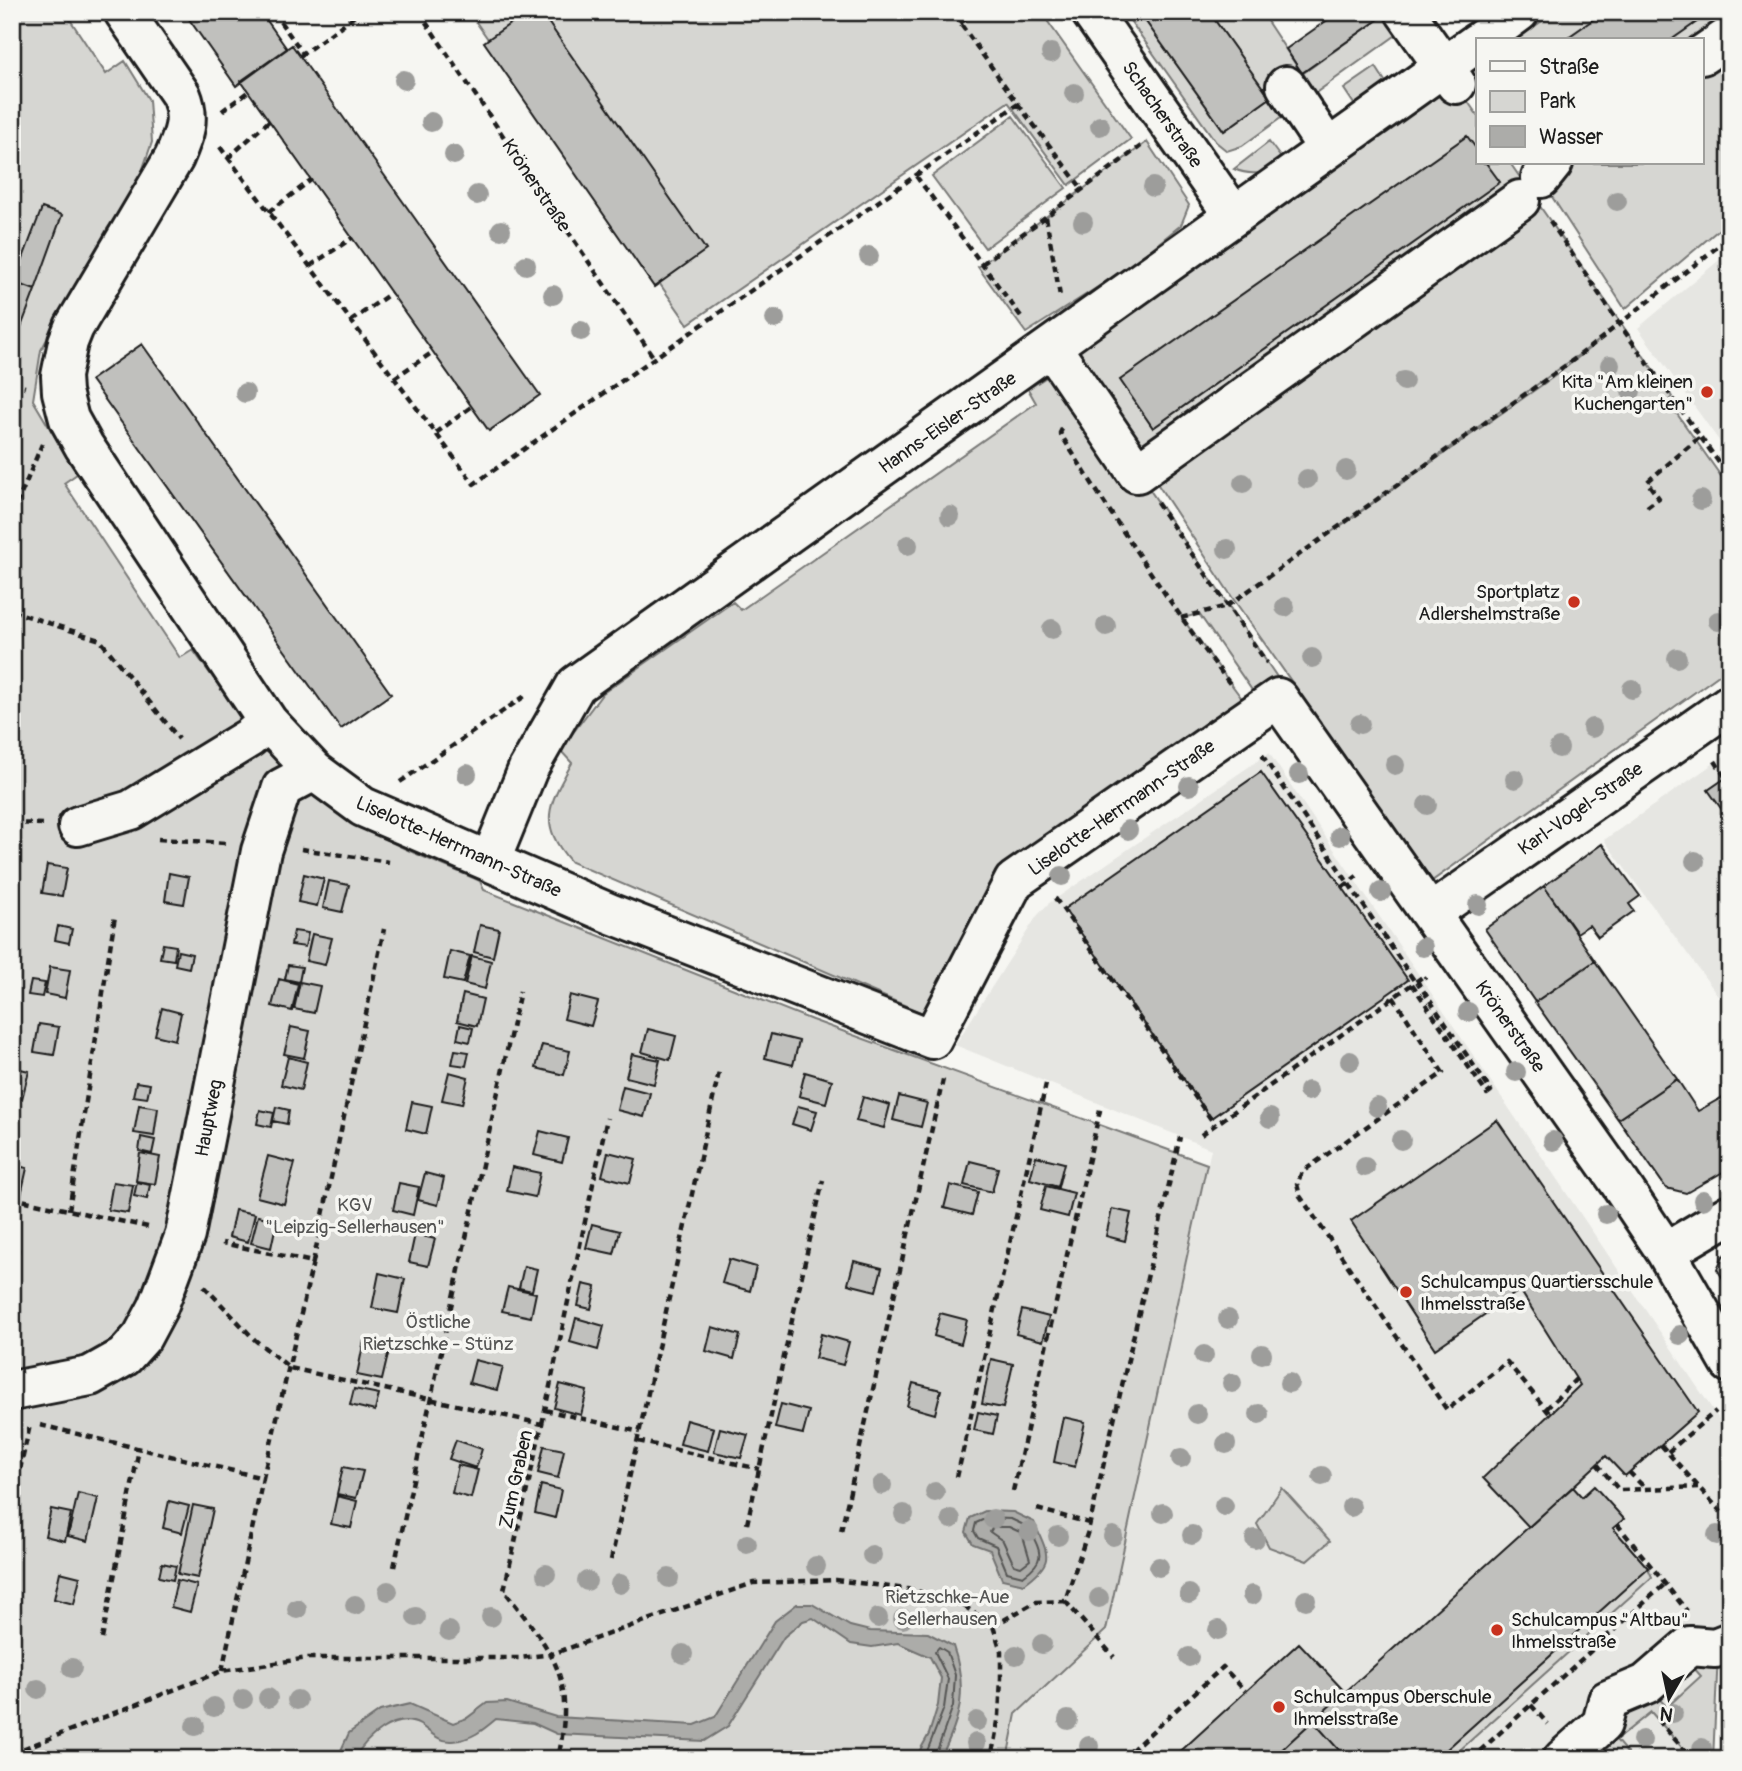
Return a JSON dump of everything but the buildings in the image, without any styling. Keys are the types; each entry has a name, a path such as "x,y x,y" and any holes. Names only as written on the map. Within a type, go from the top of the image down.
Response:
{"street":[{"name":"Liselotte-Herrmann-Straße","path":"124,12 181,95 187,110 186,128 174,158 74,327 65,358 62,392 69,419 84,446 268,722 314,771 363,807 609,913 932,1039 1014,881 1274,682"},
{"name":"Schacherstraße","path":"1091,12 1234,216"},
{"path":"1405,12 1450,76"},
{"name":"Hanns-Eisler-Straße","path":"1483,38 1519,12"},
{"path":"1704,54 1730,36"},
{"name":"Hanns-Eisler-Straße","path":"490,862 528,769 576,685 1040,336 1234,216 1328,149 1450,76 1476,45"},
{"path":"1286,86 1328,149"},
{"path":"1040,336 1079,387 1137,473 1539,188"},
{"name":"Krönerstraße","path":"1274,682 1666,1252 1730,1363"},
{"name":"Karl-Vogel-Straße","path":"1431,913 1730,704"},
{"path":"78,826 131,810 249,738 268,722"},
{"name":"Hauptweg","path":"22,1412 124,1356 142,1337 181,1246 263,844 282,788 314,771"},
{"path":"1666,1252 1730,1214"},
{"path":"1563,1759 1602,1724 1608,1700 1646,1684 1690,1646 1723,1645"}],"path":[{"path":"272,12 301,54 360,12"},
{"name":"Krönerstraße","path":"419,12 654,358"},
{"path":"952,12 1083,190"},
{"path":"960,23 976,12"},
{"path":"217,115 249,91"},
{"path":"218,145 474,484 1018,104"},
{"path":"228,158 270,121"},
{"path":"982,264 1147,142"},
{"path":"916,176 1040,336"},
{"path":"269,212 311,180"},
{"path":"1539,188 1620,325 1730,478"},
{"path":"1046,217 1061,301"},
{"path":"1181,618 1227,606 1620,325 1730,237"},
{"path":"310,266 352,238"},
{"path":"351,321 391,293"},
{"path":"394,378 433,352"},
{"path":"12,384 20,386"},
{"path":"1079,387 1060,433 1181,618 1235,690"},
{"path":"12,516 62,392"},
{"path":"436,433 471,407"},
{"path":"1647,507 1659,498 1647,482 1700,437"},
{"path":"1137,473 1227,606 1274,682"},
{"path":"12,611 100,640 202,767"},
{"path":"397,784 531,692"},
{"path":"1201,1135 1393,997 1413,983 1425,976 1418,983 1491,1091 1487,1094 1413,983 1348,883 1262,755"},
{"path":"1715,761 1726,778"},
{"path":"153,839 263,844 391,862"},
{"path":"1343,887 1357,876"},
{"path":"1055,898 1215,1125"},
{"path":"69,1210 115,916"},
{"path":"222,1671 384,929"},
{"path":"394,1567 520,991"},
{"path":"1393,997 1443,1073 1302,1172 1297,1184 1300,1196 1447,1410 1507,1362 1548,1411 1576,1379"},
{"path":"841,1531 945,1069"},
{"path":"611,1560 719,1072"},
{"path":"957,1477 1046,1084"},
{"path":"1013,1491 1101,1106"},
{"path":"542,1424 607,1118"},
{"path":"1065,1601 1089,1523 1180,1137"},
{"path":"747,1524 823,1180"},
{"path":"12,1198 69,1210 181,1246 313,1262"},
{"path":"181,1246 255,1340 290,1368"},
{"path":"13,1250 23,1251"},
{"name":"Zum Graben","path":"290,1368 542,1424 504,1590 532,1623 552,1654 563,1688 564,1726 558,1759"},
{"path":"545,1410 640,1432"},
{"path":"1668,1452 1716,1411"},
{"path":"12,1505 22,1412 139,1449 263,1478"},
{"path":"638,1441 760,1469"},
{"path":"1661,1445 1721,1512"},
{"path":"102,1639 139,1449"},
{"path":"1597,1464 1619,1490 1698,1487"},
{"path":"1629,1472 1645,1489"},
{"path":"1037,1510 1089,1523"},
{"path":"1617,1524 1723,1645"},
{"path":"12,1753 222,1671 308,1658 520,1658 552,1654 753,1583 836,1580 914,1590 964,1606 993,1626 1000,1651 1001,1678 991,1759"},
{"path":"1471,1759 1667,1583"},
{"path":"993,1626 1036,1602 1065,1601"},
{"path":"1065,1601 1114,1657"},
{"path":"1122,1759 1223,1667 1245,1691"},
{"path":"1633,1690 1692,1759"}],"shaded area":[{"name":"Kita \"Am kleinen Kuchengarten\"","path":"1730,251 1730,456 1638,328"},
{"path":"1730,752 1730,1002 1725,1005 1604,840"},
{"name":"Schulcampus Quartiersschule Ihmelsstraße","path":"1269,753 1719,1419 1721,1597 1714,1759 1007,1759 1016,1714 1106,1630 1211,1149 955,1045 1037,916 1048,904"}],"green space":[{"name":"Östliche Rietzschke - Stünz","path":"12,12 65,12 106,74 125,61 149,100 152,142 137,186 107,229 41,350 33,400 77,474 64,483 180,658 193,650 228,698 293,771 339,811 363,827 480,881 484,890 812,1020 1207,1164 1106,1630 1016,1714 1007,1759 12,1759"},
{"path":"469,12 1041,12 1131,139 1069,185 1008,102 688,324"},
{"path":"1124,12 1139,12 1224,131 1270,98 1209,12 1261,12 1302,74 1386,14 1399,33 1242,146 1227,151 1216,142"},
{"path":"1555,12 1730,12 1730,220 1625,309 1531,164 1704,164 1704,38 1518,38"},
{"path":"1376,67 1390,89 1358,110 1344,89"},
{"path":"1440,92 1461,92 1476,113 1476,164 1511,164 1672,397 1668,401 1730,489 1730,667 1432,881 1234,600 1071,353","holes":["1601,339 1559,373 1330,533"]},
{"path":"1013,116 1066,188 985,248 932,176"},
{"path":"1147,142 1189,205 1181,225 1129,267 1026,333 978,267"},
{"path":"1269,142 1284,162 1260,173 1234,169"},
{"path":"1065,365 1277,677 1254,693 1199,614 1182,618 1243,700 998,868 927,1015 571,862 560,848 550,824 550,813 557,790 572,763 560,750 603,693 733,602 741,610 1036,403 1028,389"},
{"path":"1282,1488 1330,1541 1307,1561 1269,1547 1257,1524"},
{"path":"1648,1568 1652,1577 1450,1759 1442,1759 1440,1755"},
{"path":"1718,1654 1713,1759 1692,1759 1651,1712 1616,1740 1632,1759 1574,1759 1650,1689 1667,1707 1701,1676 1684,1657"}],"water":[{"path":"985,1511 1013,1512 1034,1522 1046,1557 1041,1569 1024,1584 1002,1579 990,1550 973,1544 966,1532 970,1518"},
{"path":"797,1604 812,1604 850,1626 870,1631 928,1633 953,1646 960,1676 960,1703 953,1730 940,1759 915,1759 929,1734 938,1705 941,1678 930,1657 898,1643 872,1647 851,1644 813,1618 803,1621 784,1637 728,1726 704,1741 557,1734 533,1723 496,1719 471,1736 448,1741 420,1725 401,1722 391,1724 373,1736 354,1759 337,1759 349,1733 380,1711 410,1704 453,1723 467,1718 487,1703 507,1702 556,1717 695,1725 715,1717 775,1621"}],"place":[{"name":"Kita \"Am kleinen Kuchengarten\"","path":"1707,392"},
{"name":"Sportplatz Adlershelmstraße","path":"1574,602"},
{"name":"Schulcampus Quartiersschule Ihmelsstraße","path":"1406,1292"},
{"name":"Schulcampus \"Altbau\" Ihmelsstraße","path":"1497,1630"},
{"name":"Schulcampus Oberschule Ihmelsstraße","path":"1279,1707"}],"park label":[{"name":"KGV \"Leipzig-Sellerhausen\"","path":"355,1215"},
{"name":"Rietzschke-Aue Sellerhausen","path":"947,1607"}]}
